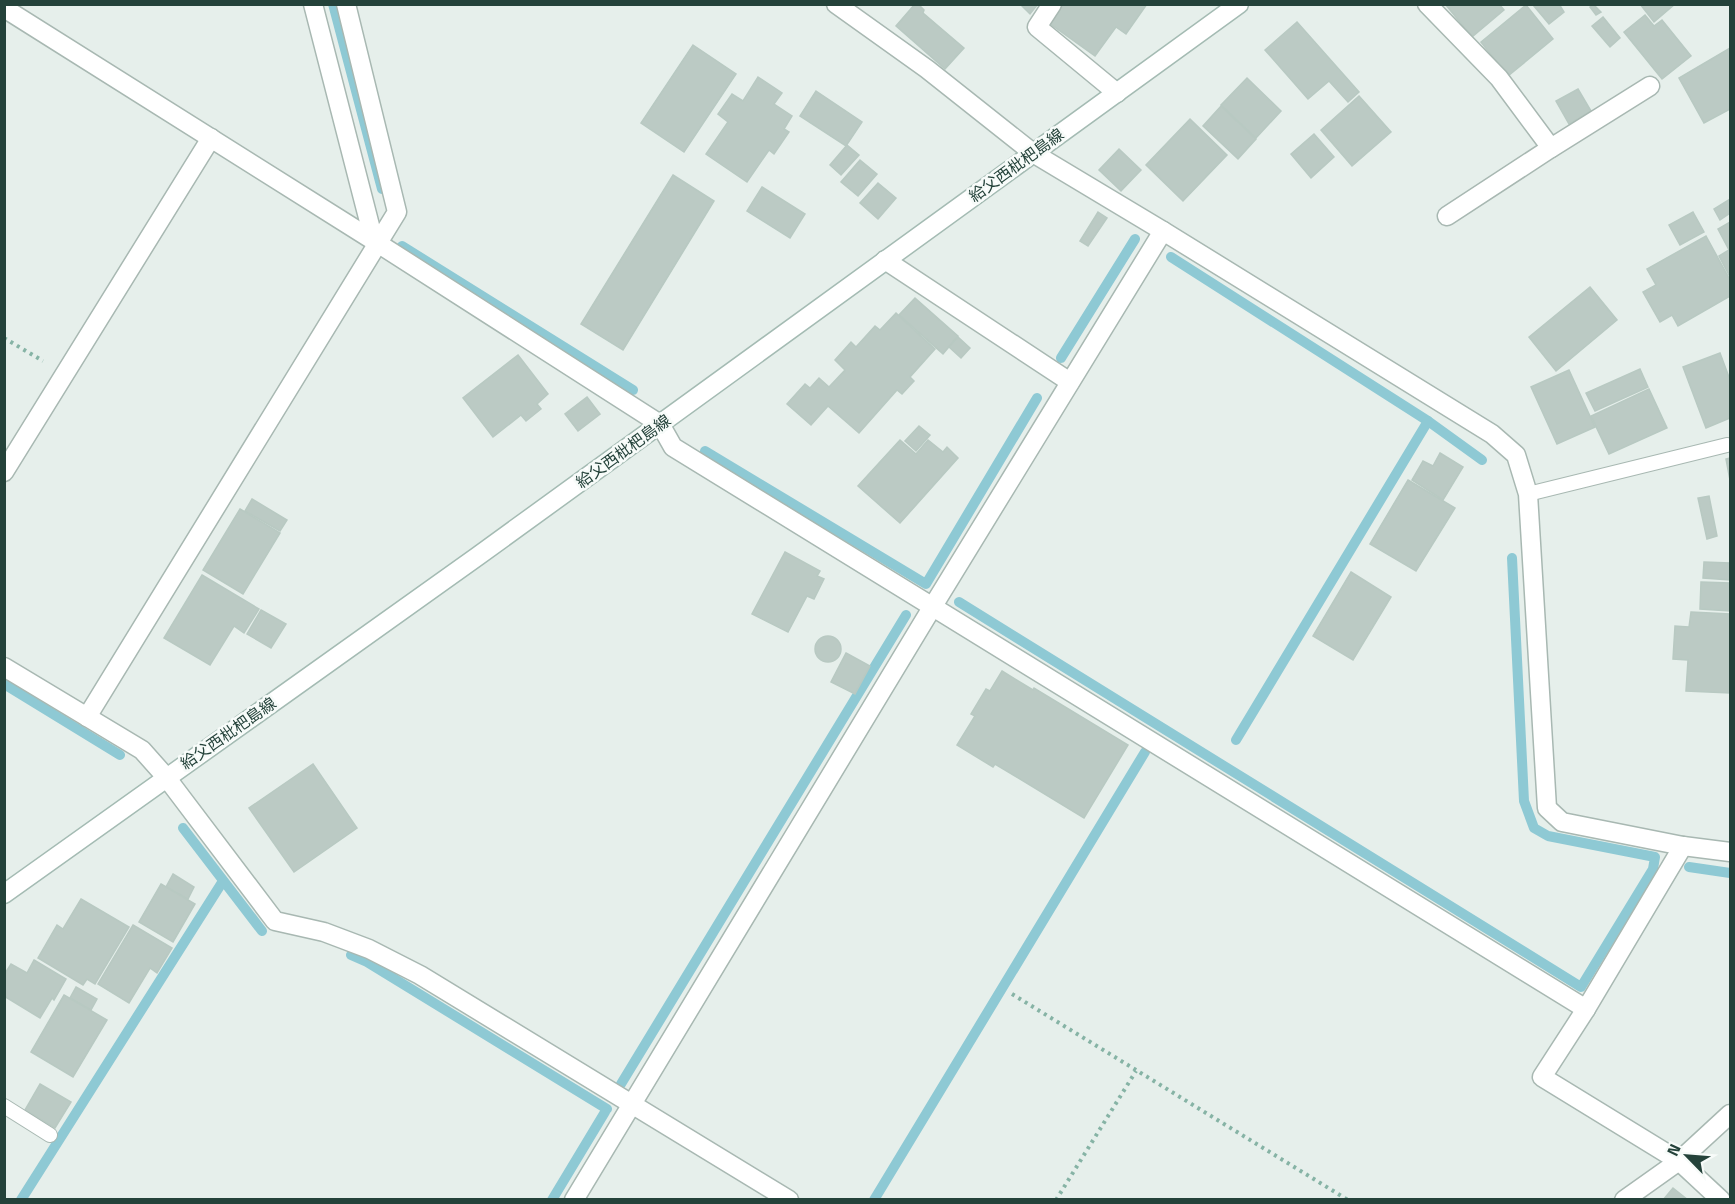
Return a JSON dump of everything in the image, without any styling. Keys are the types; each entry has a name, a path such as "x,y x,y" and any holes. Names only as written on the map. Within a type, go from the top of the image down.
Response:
{"street":[{"path":"314,4 377,242"},
{"path":"87,717 397,212 346,4"},
{"path":"836,4 927,69 1033,153 1492,434 1516,455 1528,494 1547,808 1562,822 1683,846 1731,852"},
{"path":"1052,4 1037,27 1117,93"},
{"name":"給父西枇杷島線","path":"4,894 478,556 1239,4"},
{"path":"1427,4 1499,78 1551,148"},
{"path":"4,8 377,242 660,424 673,447 1586,1009"},
{"path":"1447,216 1650,86"},
{"path":"4,472 211,138"},
{"path":"574,1200 1163,231"},
{"path":"885,260 1070,382"},
{"path":"4,667 142,750 166,777 275,921 324,932 369,949 420,975 789,1200"},
{"path":"1683,846 1586,1009 1542,1077 1679,1161 1721,1200"},
{"path":"1624,1200 1679,1161 1731,1114"}],"lane":[{"path":"1528,494 1727,446"},
{"path":"4,1106 50,1135"}],"path":[{"path":"4,338 65,374"},
{"path":"1011,994 1348,1200"},
{"path":"1056,1200 1136,1071"}],"building":[{"path":"915,4 918,4 924,10 923,13 964,48 945,69 896,26"},
{"path":"1020,4 1038,4 1030,14"},
{"path":"1062,4 1147,4 1126,34 1116,27 1095,56 1049,23"},
{"path":"1447,4 1499,4 1504,10 1472,37"},
{"path":"1559,4 1564,12 1549,24 1533,5"},
{"path":"1593,4 1601,12 1596,15 1590,7"},
{"path":"1640,4 1675,4 1654,22"},
{"path":"1526,5 1553,39 1508,76 1481,42"},
{"path":"1645,15 1654,26 1662,20 1691,56 1662,79 1624,32"},
{"path":"1603,17 1620,38 1610,47 1592,26"},
{"path":"1297,22 1359,92 1348,102 1329,81 1308,99 1265,50"},
{"path":"693,45 736,74 684,152 641,123"},
{"path":"1730,48 1730,109 1704,123 1679,78"},
{"path":"758,77 782,93 774,104 792,116 784,129 789,132 774,154 769,150 747,182 706,154 728,122 718,114 732,94 743,101"},
{"path":"1247,78 1281,111 1256,138 1221,105"},
{"path":"1578,89 1591,111 1569,124 1556,101"},
{"path":"816,91 862,122 846,146 800,116"},
{"path":"1359,96 1391,132 1352,166 1321,130"},
{"path":"1221,106 1256,139 1238,159 1203,126"},
{"path":"1190,119 1227,155 1183,201 1146,165"},
{"path":"1314,134 1334,157 1311,178 1291,154"},
{"path":"847,145 859,155 841,175 830,165"},
{"path":"1119,149 1141,170 1121,191 1099,170"},
{"path":"860,160 877,174 858,196 841,182"},
{"path":"673,175 714,201 623,350 581,324"},
{"path":"878,183 896,198 878,219 860,203"},
{"path":"762,187 805,214 790,238 747,211"},
{"path":"1730,199 1730,213 1720,220 1714,209"},
{"path":"1098,212 1107,218 1088,246 1080,241"},
{"path":"1693,212 1704,232 1680,245 1669,225"},
{"path":"1730,222 1730,277 1719,256 1729,250 1718,229"},
{"path":"1706,236 1730,280 1730,296 1678,326 1672,315 1660,322 1643,292 1656,285 1647,269"},
{"path":"1590,287 1617,320 1556,371 1529,337"},
{"path":"915,298 958,336 943,354 899,315"},
{"path":"896,313 935,349 910,377 914,381 902,394 897,390 859,433 828,406 811,425 787,404 805,384 810,388 819,378 829,387 845,370 835,360 851,342 856,347 875,326 880,330"},
{"path":"958,337 970,348 961,358 949,347"},
{"path":"1720,353 1730,380 1730,418 1706,428 1683,367"},
{"path":"518,355 548,394 537,404 541,409 526,421 521,415 493,437 463,398"},
{"path":"1640,369 1648,387 1595,411 1586,393"},
{"path":"1569,370 1595,427 1557,444 1531,387"},
{"path":"1649,389 1667,428 1609,454 1591,416"},
{"path":"587,397 600,414 578,431 565,414"},
{"path":"919,426 930,435 916,451 905,441"},
{"path":"900,440 916,454 928,440 943,452 947,447 958,458 900,523 858,486"},
{"path":"1440,453 1463,467 1443,500 1412,480 1423,461 1433,466"},
{"path":"1730,458 1730,480 1726,459"},
{"path":"1408,480 1455,508 1416,571 1370,544"},
{"path":"1709,496 1717,536 1707,539 1698,498"},
{"path":"252,499 287,520 280,531 245,511"},
{"path":"240,509 280,533 243,594 203,570"},
{"path":"785,552 820,571 817,576 824,579 814,599 807,596 788,632 752,614"},
{"path":"1704,562 1730,563 1730,580 1703,578"},
{"path":"1351,572 1391,597 1353,660 1313,636"},
{"path":"202,575 259,609 244,633 234,626 210,665 164,638"},
{"path":"1701,582 1730,583 1730,611 1700,609"},
{"path":"261,610 286,624 271,648 247,634"},
{"path":"1691,612 1730,614 1730,693 1686,691 1688,660 1673,659 1675,626 1689,627"},
{"path":"828,636 837,640 841,649 837,658 828,662 819,658 815,649 819,640"},
{"path":"846,653 870,666 855,694 831,682"},
{"path":"1002,671 1128,745 1084,818 995,764 993,767 957,745 975,716 971,714 986,689 990,691"},
{"path":"313,764 357,828 294,872 249,808"},
{"path":"173,874 194,887 188,899 166,887"},
{"path":"161,884 195,904 173,942 139,922"},
{"path":"81,899 129,927 95,984 87,979 83,985 38,958 57,925 63,929"},
{"path":"133,925 172,948 157,973 150,968 129,1003 98,984"},
{"path":"34,960 66,979 40,1018 4,996 4,975 11,964 27,973"},
{"path":"76,987 97,999 91,1010 70,998"},
{"path":"64,995 107,1020 73,1077 31,1052"},
{"path":"40,1084 71,1102 55,1128 25,1110"},
{"path":"1673,1188 1688,1200 1663,1200"}],"waterway":[{"path":"333,4 382,189"},
{"path":"1061,358 1135,239"},
{"path":"402,246 633,390"},
{"path":"1171,257 1428,421 1482,460"},
{"path":"705,451 926,584 1037,398"},
{"path":"1236,740 1428,421"},
{"path":"959,602 1581,987 1653,869 1655,857 1548,836 1534,828 1524,801 1512,558"},
{"path":"621,1084 906,615"},
{"path":"4,684 120,755"},
{"path":"874,1200 1145,752"},
{"path":"183,828 262,931"},
{"path":"1689,867 1730,873"},
{"path":"21,1200 223,881"},
{"path":"351,955 367,962 607,1109"},
{"path":"552,1200 605,1112"}]}
